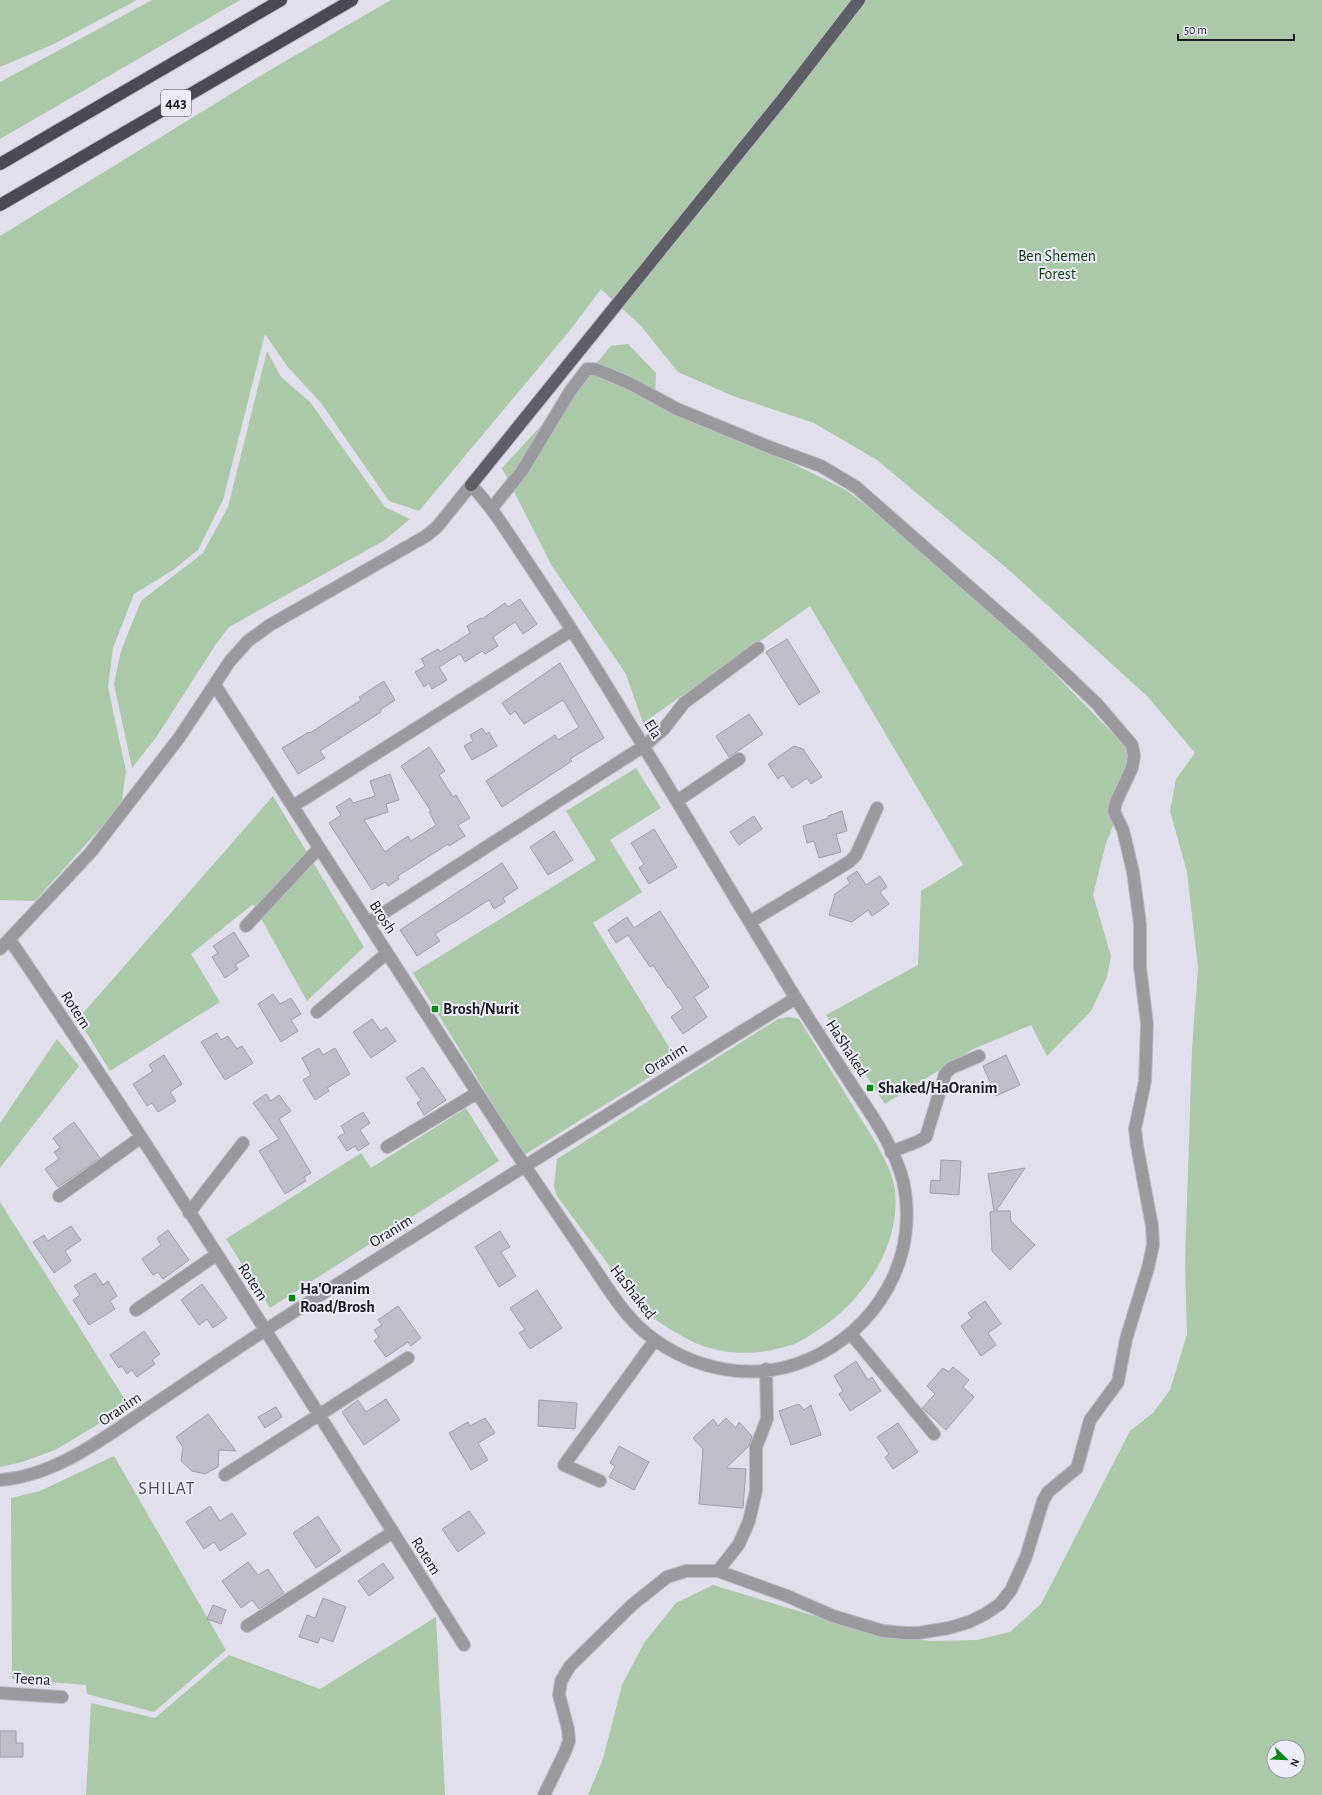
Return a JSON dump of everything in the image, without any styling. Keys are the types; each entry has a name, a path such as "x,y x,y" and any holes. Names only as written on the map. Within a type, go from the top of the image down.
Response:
{"highway":[{"name":"443","path":"0,164 282,0"},
{"name":"443","path":"0,205 352,0"}],"main road":[{"path":"471,485 785,96 859,0"}],"street":[{"path":"492,508 522,471 569,392 587,369 595,369 603,372 631,384 676,409 821,466 856,487 1030,640 1097,704 1132,746 1134,756 1132,768 1116,802 1114,810 1123,830 1133,872 1140,924 1140,967 1147,1024 1145,1081 1135,1129 1152,1226 1153,1244 1148,1268 1126,1339 1118,1382 1090,1420 1078,1468 1048,1492 1043,1501 1026,1557 1011,1590 1000,1604 969,1622 949,1628 918,1633 882,1631 833,1616 787,1596 718,1571 686,1571 667,1577 632,1604 570,1666 561,1681 559,1694 568,1729 569,1741 544,1795"},
{"name":"Ela","path":"471,485 492,508 572,630 796,998"},
{"path":"0,949 10,940 95,846 150,776 215,686 230,661 248,641 270,625 426,536 441,523 471,485"},
{"path":"292,806 572,630"},
{"path":"368,923 644,746 664,730 684,703 758,648"},
{"name":"Brosh","path":"215,686 524,1166"},
{"path":"678,802 739,758"},
{"path":"750,922 849,862 856,855 877,808"},
{"path":"246,926 319,848"},
{"name":"Rotem","path":"10,940 265,1330 464,1645"},
{"path":"317,1012 387,953"},
{"name":"HaShaked","path":"524,1166 624,1310 644,1332 655,1340 693,1362 716,1369 738,1371 766,1369 803,1362 832,1348 851,1334 868,1318 883,1298 895,1274 903,1249 906,1221 903,1181 884,1134 796,998"},
{"name":"Oranim","path":"0,1480 28,1475 81,1452 265,1330 524,1166 796,998"},
{"path":"891,1152 926,1137 945,1074 951,1068 979,1056"},
{"path":"387,1148 477,1093"},
{"path":"59,1196 140,1138"},
{"path":"189,1213 242,1143"},
{"path":"136,1310 216,1255"},
{"path":"851,1334 934,1434"},
{"path":"600,1481 564,1465 655,1340"},
{"path":"225,1475 408,1358"},
{"path":"718,1571 739,1544 749,1521 756,1491 756,1447 766,1419 766,1369"},
{"path":"247,1626 393,1532"},
{"name":"Teena","path":"0,1693 62,1697"}],"green space":[{"path":"0,0 137,0 54,44 0,67"},
{"path":"152,0 240,0 0,139 0,82"},
{"name":"Ben Shemen Forest","path":"391,0 1322,0 1322,1795 588,1795 603,1759 622,1685 644,1643 676,1603 713,1585 874,1634 930,1641 977,1640 1010,1632 1041,1604 1130,1431 1153,1413 1170,1390 1187,1334 1185,1262 1192,1049 1198,968 1187,872 1170,811 1176,779 1195,753 1148,697 1009,570 877,460 814,423 733,396 678,372 641,326 601,289 571,329 419,511 389,501 321,403 287,366 265,334 223,500 198,550 173,570 134,594 113,648 108,687 126,771 122,800 113,814 35,901 0,900 0,236 270,70"},
{"path":"628,344 656,373 655,398 682,418 794,464 846,490 900,531 1011,629 1127,748 1136,770 1106,843 1093,895 1111,956 1107,977 1091,1011 1047,1056 1031,1025 973,1049 885,1104 826,1015 918,965 921,891 963,865 810,606 643,723 626,674 552,566 502,468 574,390 611,346"},
{"path":"267,351 281,377 310,402 385,507 410,519 385,540 229,627 216,644 157,736 132,768 114,684 121,651 141,601 203,553 228,507"},
{"path":"636,768 661,808 610,840 642,892 593,923 677,1060 524,1155 413,973 596,860 566,811"},
{"path":"273,796 364,947 307,1001 253,904 191,954 220,1002 110,1071 78,1019"},
{"path":"789,1017 799,1019 884,1158 893,1180 895,1190 895,1211 892,1232 885,1252 875,1272 863,1289 848,1306 832,1320 802,1341 783,1348 768,1351 738,1353 709,1348 695,1343 665,1326 649,1314 637,1302 557,1196 554,1186 557,1159 778,1019"},
{"path":"57,1039 79,1066 0,1168 0,1123"},
{"path":"466,1108 499,1161 270,1308 226,1239 361,1153 371,1168"},
{"path":"0,1202 129,1406 55,1450 22,1462 0,1467"},
{"path":"114,1456 226,1650 154,1712 87,1694 86,1685 12,1679 11,1498 40,1491"},
{"path":"436,1617 445,1795 86,1795 91,1703 155,1718 229,1655 320,1689"}],"building":[{"path":"520,599 537,624 523,634 515,622 493,637 498,646 485,654 482,651 465,662 460,654 439,667 447,680 432,689 429,683 424,687 415,672 425,666 421,659 438,649 440,652 470,633 467,626 481,618 482,619 505,603 508,607"},
{"path":"787,639 820,692 799,705 766,652"},
{"path":"560,663 604,738 570,759 572,761 502,807 486,781 555,735 558,740 579,727 563,700 524,724 515,711 510,715 502,703"},
{"path":"384,681 395,700 380,710 381,712 320,751 325,758 298,774 282,748 309,732 310,733 361,700 359,697"},
{"path":"749,714 763,734 729,757 716,736"},
{"path":"482,728 486,734 489,732 497,746 472,760 464,746 473,741 470,735"},
{"path":"794,746 803,749 822,777 811,784 807,778 792,788 783,775 778,779 768,764"},
{"path":"429,747 445,771 439,775 453,797 456,795 470,818 458,825 465,836 449,846 448,844 398,876 399,879 388,886 385,882 372,890 329,823 341,815 336,807 350,798 353,803 375,796 370,781 390,774 399,800 386,804 388,812 364,820 385,852 408,836 411,841 436,825 429,812 431,811 401,766"},
{"path":"842,811 847,831 836,834 841,852 819,858 814,841 807,843 803,826 828,818 828,816"},
{"path":"754,816 762,829 739,845 730,832"},
{"path":"654,829 677,867 649,884 639,868 644,864 631,843"},
{"path":"554,831 573,860 548,875 530,847"},
{"path":"502,863 518,888 503,898 505,902 494,909 489,900 435,934 440,941 417,956 400,930"},
{"path":"857,871 866,885 880,876 887,887 880,892 889,904 872,916 868,910 852,922 829,915 835,894 850,883 847,878"},
{"path":"660,911 709,987 694,997 707,1017 683,1034 671,1017 683,1008 669,987 668,988 653,965 650,967 628,935 616,943 608,930 627,917 634,928"},
{"path":"234,932 249,956 235,965 238,969 225,978 212,957 218,953 213,946"},
{"path":"273,994 280,1004 291,998 301,1014 291,1020 298,1031 281,1042 258,1004"},
{"path":"372,1019 381,1031 386,1027 396,1041 371,1058 353,1032"},
{"path":"217,1033 221,1040 228,1036 237,1049 242,1046 253,1063 225,1080 201,1042"},
{"path":"319,1048 323,1055 335,1048 350,1074 327,1088 329,1091 315,1100 303,1080 311,1075 302,1058"},
{"path":"164,1055 182,1084 170,1092 176,1101 158,1112 152,1103 147,1106 133,1084 153,1071 149,1065"},
{"path":"1006,1055 1020,1085 996,1096 983,1066"},
{"path":"423,1067 446,1100 424,1115 417,1103 421,1100 406,1078"},
{"path":"266,1094 271,1101 279,1095 291,1111 279,1119 311,1173 304,1177 306,1181 285,1194 259,1151 279,1139 253,1103"},
{"path":"363,1112 370,1123 360,1130 369,1144 358,1151 355,1146 347,1151 338,1137 345,1133 341,1126"},
{"path":"74,1122 100,1158 58,1187 45,1169 59,1159 54,1152 60,1148 53,1138"},
{"path":"941,1160 961,1161 959,1195 930,1193 931,1180 940,1181"},
{"path":"1025,1168 996,1211 1010,1211 1011,1221 1035,1245 1010,1270 992,1251 990,1212 994,1211 988,1174"},
{"path":"71,1226 81,1240 65,1251 71,1261 54,1273 33,1242 44,1235 48,1241"},
{"path":"168,1230 189,1260 163,1279 158,1272 153,1275 142,1259 161,1245 157,1238"},
{"path":"500,1231 510,1247 501,1252 516,1276 499,1287 475,1247"},
{"path":"95,1273 103,1285 108,1281 117,1296 110,1301 115,1309 89,1325 73,1300 80,1295 74,1286"},
{"path":"202,1284 227,1318 213,1328 207,1319 199,1325 181,1300"},
{"path":"537,1290 562,1328 530,1349 519,1333 525,1330 510,1308"},
{"path":"985,1301 1001,1324 988,1333 996,1345 981,1356 961,1326 972,1318 968,1313"},
{"path":"398,1306 421,1338 411,1346 408,1342 386,1357 374,1341 379,1337 374,1330 382,1325 378,1320"},
{"path":"144,1331 160,1354 152,1360 155,1364 137,1377 132,1370 127,1374 122,1366 119,1368 110,1355"},
{"path":"856,1361 868,1380 872,1377 881,1391 850,1411 839,1394 843,1391 834,1376"},
{"path":"953,1367 969,1380 963,1387 974,1397 946,1430 922,1408 935,1394 927,1386 943,1368 949,1372"},
{"path":"386,1399 400,1420 364,1445 342,1412 358,1400 366,1412"},
{"path":"539,1400 577,1403 575,1429 538,1426"},
{"path":"799,1404 804,1410 811,1405 821,1435 791,1445 779,1411"},
{"path":"276,1407 282,1417 265,1428 258,1417"},
{"path":"208,1414 236,1451 219,1450 218,1467 205,1474 192,1471 181,1461 183,1447 176,1437"},
{"path":"485,1418 495,1433 478,1443 488,1460 471,1470 449,1433 468,1422 470,1426"},
{"path":"726,1418 736,1428 739,1422 752,1436 749,1446 726,1468 746,1469 743,1508 699,1504 703,1449 693,1438 713,1419 718,1426"},
{"path":"898,1423 918,1452 893,1469 885,1457 889,1454 877,1437"},
{"path":"619,1446 649,1462 634,1490 609,1477 615,1466 610,1463"},
{"path":"210,1506 220,1521 232,1513 246,1534 220,1551 214,1542 204,1549 186,1522"},
{"path":"469,1511 485,1533 458,1552 442,1529"},
{"path":"318,1516 341,1551 316,1568 293,1533"},
{"path":"248,1562 258,1575 268,1569 284,1593 259,1609 252,1600 241,1608 222,1581"},
{"path":"383,1563 394,1578 369,1596 358,1581"},
{"path":"323,1598 346,1607 333,1642 320,1637 318,1643 299,1637 307,1615 315,1618"},
{"path":"213,1605 226,1610 221,1624 207,1619"},
{"path":"0,1731 16,1731 16,1743 23,1743 23,1757 0,1757"}],"place":[{"name":"Brosh/Nurit","path":"435,1009"},
{"name":"Shaked/HaOranim","path":"870,1088"},
{"name":"Ha'Oranim Road/Brosh","path":"292,1298"}],"district":[{"name":"SHILAT","path":"167,1489"}]}
